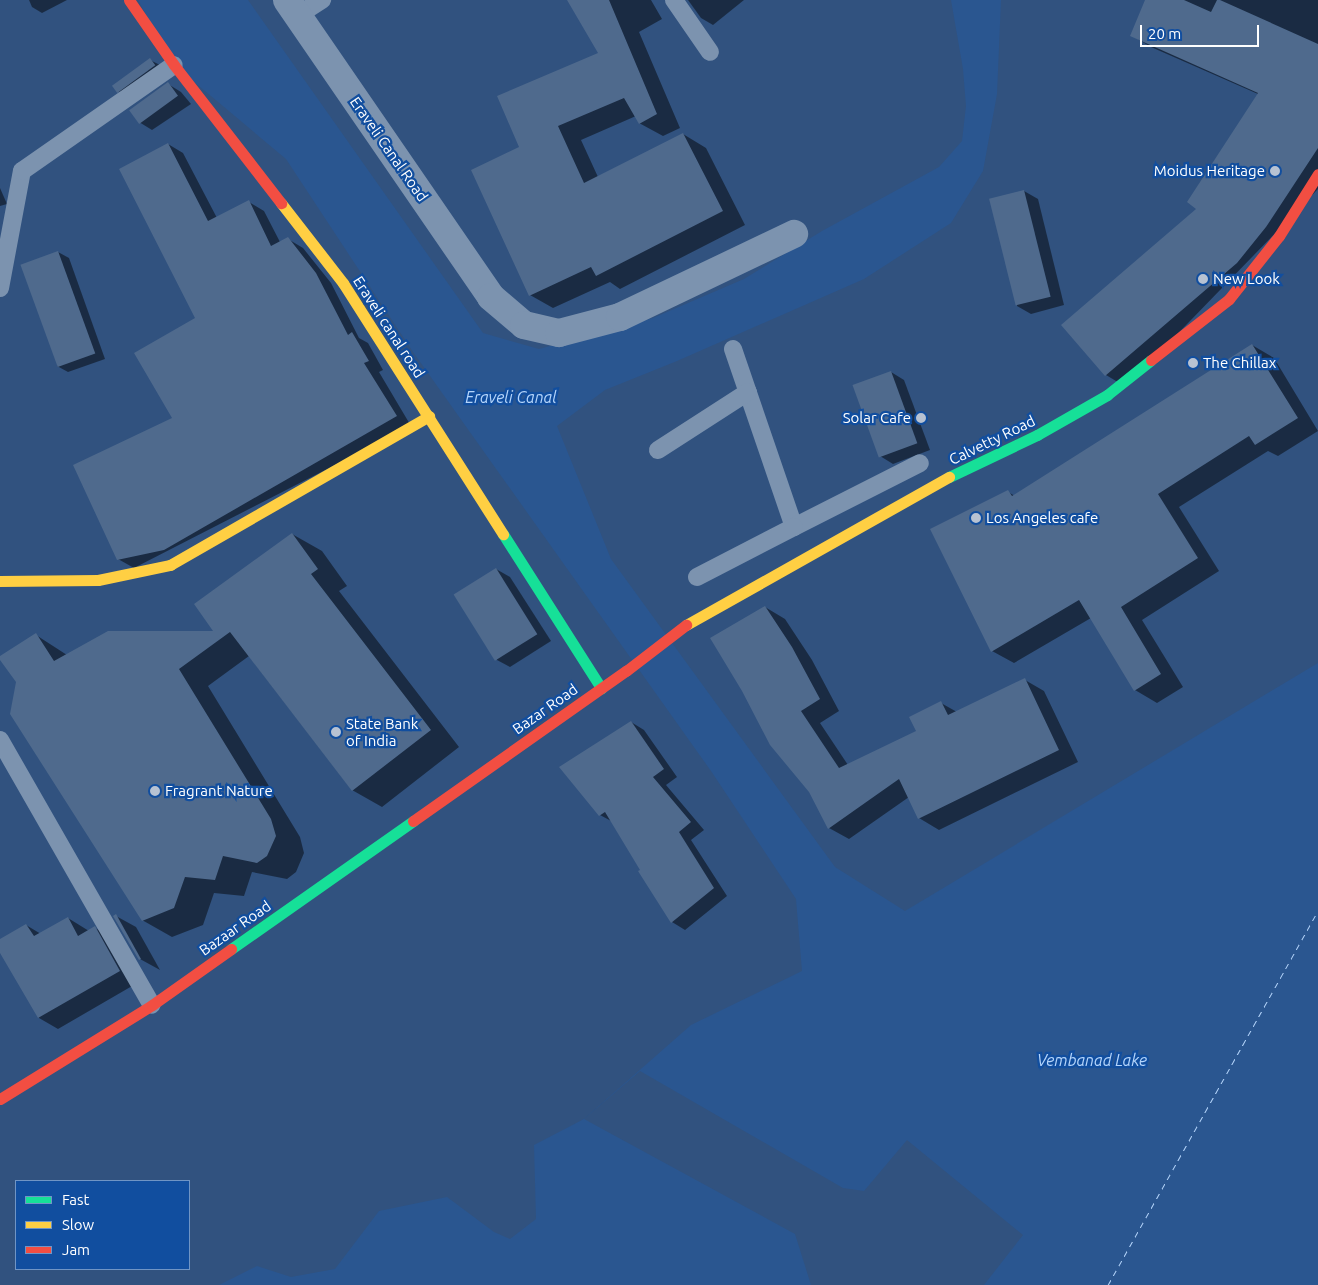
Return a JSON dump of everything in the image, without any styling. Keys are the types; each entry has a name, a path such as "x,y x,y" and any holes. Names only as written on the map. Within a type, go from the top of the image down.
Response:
{"street":[{"name":"Eraveli canal road","path":"129,0 174,65 343,283 600,688"},
{"name":"Eraveli Canal Road","path":"292,8 491,297 524,324 559,333 620,317 794,234"},
{"name":"Calvetty Road","path":"626,671 688,624 937,483 1037,435 1108,394 1229,299 1279,236 1318,174"},
{"path":"0,581 98,580 170,565 429,416"},
{"name":"Bazar Road","path":"481,772 626,671"},
{"name":"Bazaar Road","path":"0,1099 152,1005 481,772"}],"lane":[{"path":"292,8 322,0"},
{"path":"674,0 710,52"},
{"path":"0,288 22,172 174,65"},
{"path":"733,349 794,527"},
{"path":"658,450 748,392"},
{"path":"697,577 920,463"},
{"path":"0,740 152,1005"}],"water":[{"name":"Vembanad Lake","path":"138,0 248,0 483,333 539,349 653,318 744,279 822,231 939,167 962,141 966,106 963,69 951,0 1001,0 997,94 983,171 951,223 864,279 677,361 605,390 557,426 611,559 835,867 905,911 1318,663 1318,1285 219,1285 257,1266 291,1277 335,1269 379,1211 447,1197 494,1232 510,1239 536,1219 534,1145 584,1119 691,1025 802,971 796,899 711,771 413,352 286,159 174,65"}],"pier":[{"path":"640,1071 843,1188 864,1191 907,1140 1023,1235 984,1285 811,1285 795,1234 584,1119"}],"building":[{"path":"567,0 609,0 657,114 639,124 624,98 558,126 584,183 683,133 723,211 596,276 591,267 529,296 471,170 519,147 497,96 598,53"},
{"path":"1145,0 1184,0 1211,12 1217,0 1220,0 1318,44 1318,148 1266,227 1237,263 1105,376 1061,325 1196,209 1187,202 1258,93 1130,36"},
{"path":"150,58 155,65 117,93 112,86"},
{"path":"168,82 178,96 139,124 129,110"},
{"path":"168,143 208,221 249,200 271,246 288,237 316,273 348,335 352,332 369,361 364,363 397,416 164,550 117,560 73,465 172,418 134,353 195,318 119,169"},
{"path":"1024,190 1051,297 1016,305 989,199"},
{"path":"58,251 95,353 58,367 20,265"},
{"path":"1252,344 1298,418 1255,445 1249,436 1158,494 1198,558 1121,607 1161,674 1134,691 1079,600 991,652 930,529 1008,490 1012,496"},
{"path":"891,371 917,443 879,457 852,385"},
{"name":"Fragrant Nature","path":"292,533 318,569 311,574 431,730 352,791 230,632 179,669 271,819 276,836 267,856 257,863 223,856 215,880 185,877 174,908 142,921 10,714 16,682 0,660 0,656 36,633 54,661 108,631 213,631 194,604"},
{"path":"496,568 537,634 495,661 454,594"},
{"path":"765,606 792,647 820,699 801,711 839,768 916,731 909,717 941,701 948,715 1025,678 1059,750 918,819 899,779 828,829 809,792 770,745 742,691 710,638"},
{"path":"631,721 664,769 653,777 691,822 679,832 714,888 671,923 638,871 640,870 605,812 599,816 559,767"},
{"path":"116,914 141,959 139,960 113,916"},
{"path":"68,917 78,936 95,926 120,971 38,1018 0,953 0,939 26,924 34,936"}],"ferry route":[{"path":"1108,1285 1318,911"}],"traffic: fast":[{"path":"949,477 1037,435 1107,395 1151,360"},
{"path":"503,534 601,688"},
{"path":"231,949 413,821"}],"traffic: slow":[{"path":"281,203 343,283 503,534"},
{"path":"0,581 98,580 170,565 429,416"},
{"path":"686,625 949,477"}],"traffic: jam":[{"path":"129,0 174,65 281,203"},
{"path":"1151,360 1229,299 1279,236 1318,174"},
{"path":"413,821 626,671 686,625"},
{"path":"0,1099 152,1005 231,949"}],"place":[{"name":"Moidus Heritage","path":"1275,171"},
{"name":"New Look","path":"1203,279"},
{"name":"The Chillax","path":"1193,363"},
{"name":"Solar Cafe","path":"921,418"},
{"name":"Los Angeles cafe","path":"976,518"},
{"name":"State Bank of India","path":"336,732"},
{"name":"Fragrant Nature","path":"155,791"}],"water label":[{"name":"Eraveli Canal","path":"511,397"}]}
